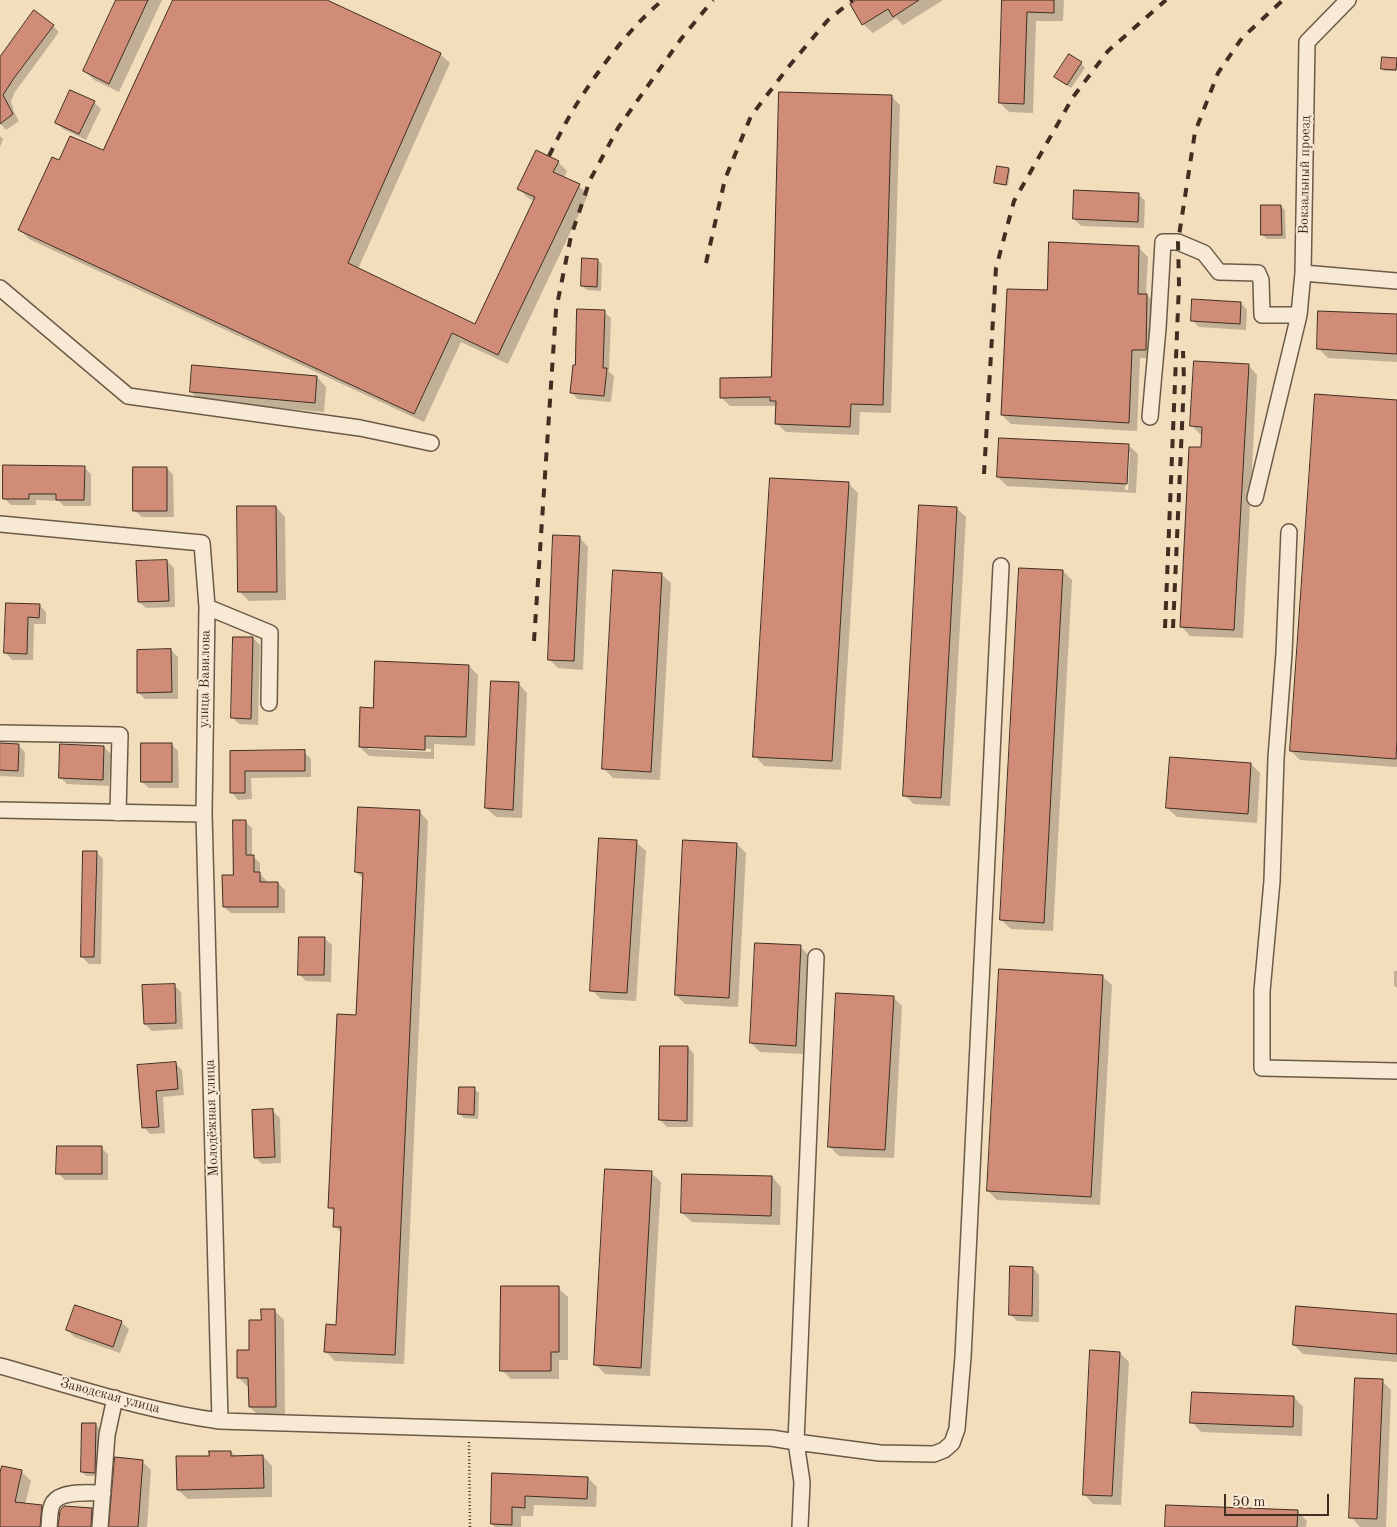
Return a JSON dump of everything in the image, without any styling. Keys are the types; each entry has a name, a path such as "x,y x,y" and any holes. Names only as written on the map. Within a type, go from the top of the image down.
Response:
{"street":[{"name":"Вокзальный проезд","path":"1255,498 1299,315 1303,272 1307,42 1348,0"},
{"path":"1150,417 1163,242 1178,242 1204,253 1219,272 1258,273 1261,280 1262,314 1299,315"},
{"path":"1303,272 1397,281"},
{"path":"0,288 128,396 360,428 431,444"},
{"name":"улица Вавилова","path":"0,524 202,543 206,607 204,814"},
{"path":"1289,532 1284,653 1276,758 1272,881 1262,991 1262,1068 1397,1071"},
{"name":"Заводская улица","path":"0,1366 114,1398 195,1418 220,1421 771,1438 880,1453 934,1454 944,1450 952,1443 957,1429 963,1357 1001,566"},
{"path":"206,607 270,633 269,703"},
{"path":"0,733 120,735 118,812"},
{"path":"0,810 204,814"},
{"name":"Молодёжная улица","path":"204,814 220,1421"},
{"path":"800,1527 802,1482 796,1442 816,957"},
{"path":"100,1527 108,1435 114,1398"},
{"path":"49,1527 52,1505 56,1499 66,1495 81,1493 103,1493"}],"path":[{"path":"468,1428 470,1527"}],"building":[{"path":"116,0 148,0 109,84 83,71"},
{"path":"173,0 327,0 441,53 348,263 475,324 535,197 517,189 536,150 559,161 553,172 580,184 498,355 452,333 414,414 18,230 52,157 59,160 70,136 103,150"},
{"path":"856,0 919,0 893,17 888,9 862,25 850,4"},
{"path":"1002,0 1054,0 1054,13 1027,12 1024,104 999,103"},
{"path":"34,10 54,25 3,95 13,114 0,124 0,57"},
{"path":"1069,54 1082,62 1067,85 1054,77"},
{"path":"1382,57 1397,58 1396,70 1381,69"},
{"path":"70,90 95,101 79,134 55,123"},
{"path":"779,92 892,95 883,405 851,404 850,427 775,424 776,401 770,401 770,397 720,398 720,378 771,377"},
{"path":"997,166 1009,168 1006,185 994,183"},
{"path":"1074,190 1139,193 1138,222 1073,219"},
{"path":"1261,205 1281,205 1282,235 1261,235"},
{"path":"1049,242 1139,246 1138,294 1147,294 1146,350 1132,350 1129,423 1001,415 1007,289 1047,290"},
{"path":"582,258 598,259 597,287 581,286"},
{"path":"1192,299 1241,302 1240,324 1191,321"},
{"path":"577,309 605,310 603,368 607,368 604,396 570,393 573,365 575,365"},
{"path":"1318,311 1397,314 1397,354 1317,349"},
{"path":"1194,361 1249,364 1234,630 1180,627 1189,447 1201,447 1202,427 1190,426"},
{"path":"192,365 317,376 315,403 190,392"},
{"path":"1315,394 1397,400 1396,759 1290,751"},
{"path":"999,438 1129,444 1127,484 997,477"},
{"path":"3,465 85,466 84,500 56,500 56,494 29,494 29,499 3,499"},
{"path":"133,467 167,467 167,511 133,511"},
{"path":"770,478 849,482 832,761 753,757"},
{"path":"919,505 957,507 941,798 903,796"},
{"path":"237,506 276,506 277,592 238,592"},
{"path":"553,535 580,536 574,661 548,660"},
{"path":"167,560 169,601 138,602 136,561"},
{"path":"1019,568 1063,570 1044,923 1000,920"},
{"path":"613,570 662,573 651,772 602,769"},
{"path":"6,603 40,604 39,618 28,617 27,654 4,653"},
{"path":"233,637 253,637 251,719 231,718"},
{"path":"171,649 172,692 137,693 137,650"},
{"path":"375,661 469,665 466,737 425,736 425,750 359,747 360,707 373,708"},
{"path":"491,681 519,682 513,810 485,808"},
{"path":"0,743 19,744 18,771 0,770"},
{"path":"141,743 172,743 172,782 141,782"},
{"path":"60,744 104,746 103,780 59,778"},
{"path":"305,750 305,771 245,771 245,793 230,793 230,751"},
{"path":"1170,757 1251,763 1248,814 1166,808"},
{"path":"358,807 420,810 395,1355 324,1352 326,1324 336,1325 341,1227 333,1227 334,1208 328,1208 337,1014 356,1015 363,873 355,872"},
{"path":"233,820 246,820 246,855 254,855 254,872 260,872 260,882 278,882 278,907 223,907 222,875 233,875"},
{"path":"599,838 637,840 627,993 590,991"},
{"path":"683,840 737,843 729,998 675,995"},
{"path":"83,851 97,851 94,957 81,957"},
{"path":"299,937 325,937 324,975 298,975"},
{"path":"755,943 801,945 796,1046 750,1043"},
{"path":"999,969 1103,975 1091,1197 987,1191"},
{"path":"175,984 176,1023 144,1024 142,985"},
{"path":"836,993 894,996 885,1150 828,1147"},
{"path":"660,1046 688,1046 687,1121 659,1120"},
{"path":"176,1062 178,1089 156,1091 159,1127 142,1128 137,1065"},
{"path":"459,1087 475,1087 474,1115 458,1114"},
{"path":"273,1109 275,1157 254,1158 252,1110"},
{"path":"57,1146 102,1146 102,1174 56,1174"},
{"path":"605,1169 652,1171 641,1368 594,1365"},
{"path":"682,1174 772,1176 771,1216 681,1213"},
{"path":"1010,1266 1033,1267 1032,1316 1009,1315"},
{"path":"501,1286 559,1286 559,1352 551,1352 551,1371 500,1371"},
{"path":"75,1305 122,1321 113,1347 66,1330"},
{"path":"1296,1306 1397,1314 1397,1354 1293,1345"},
{"path":"261,1309 275,1309 276,1407 249,1407 248,1378 237,1378 237,1350 249,1350 249,1320 261,1320"},
{"path":"1090,1350 1120,1352 1112,1496 1083,1495"},
{"path":"1355,1378 1383,1379 1377,1519 1349,1518"},
{"path":"1192,1392 1294,1396 1293,1427 1190,1423"},
{"path":"82,1423 96,1423 95,1473 81,1472"},
{"path":"209,1451 231,1451 231,1456 263,1455 264,1488 177,1490 176,1456 209,1456"},
{"path":"115,1457 143,1460 138,1527 109,1527"},
{"path":"2,1466 22,1470 15,1502 42,1505 40,1527 0,1527 0,1473"},
{"path":"492,1473 588,1477 587,1499 525,1496 525,1508 512,1507 512,1525 491,1524"},
{"path":"1166,1505 1298,1510 1297,1527 1165,1527"},
{"path":"64,1506 92,1508 91,1527 58,1527 60,1511"}],"railway":[{"path":"549,156 570,115 596,75 639,22 663,0"},
{"path":"534,641 556,310 571,236 590,180 618,128 681,39 713,0"},
{"path":"706,263 725,179 751,116 828,20 853,0"},
{"path":"984,474 996,268 1014,201 1073,97 1108,51 1166,0"},
{"path":"1165,628 1179,284 1178,242 1195,132 1218,73 1242,38 1283,0"},
{"path":"1173,628 1184,381 1183,351"}]}
